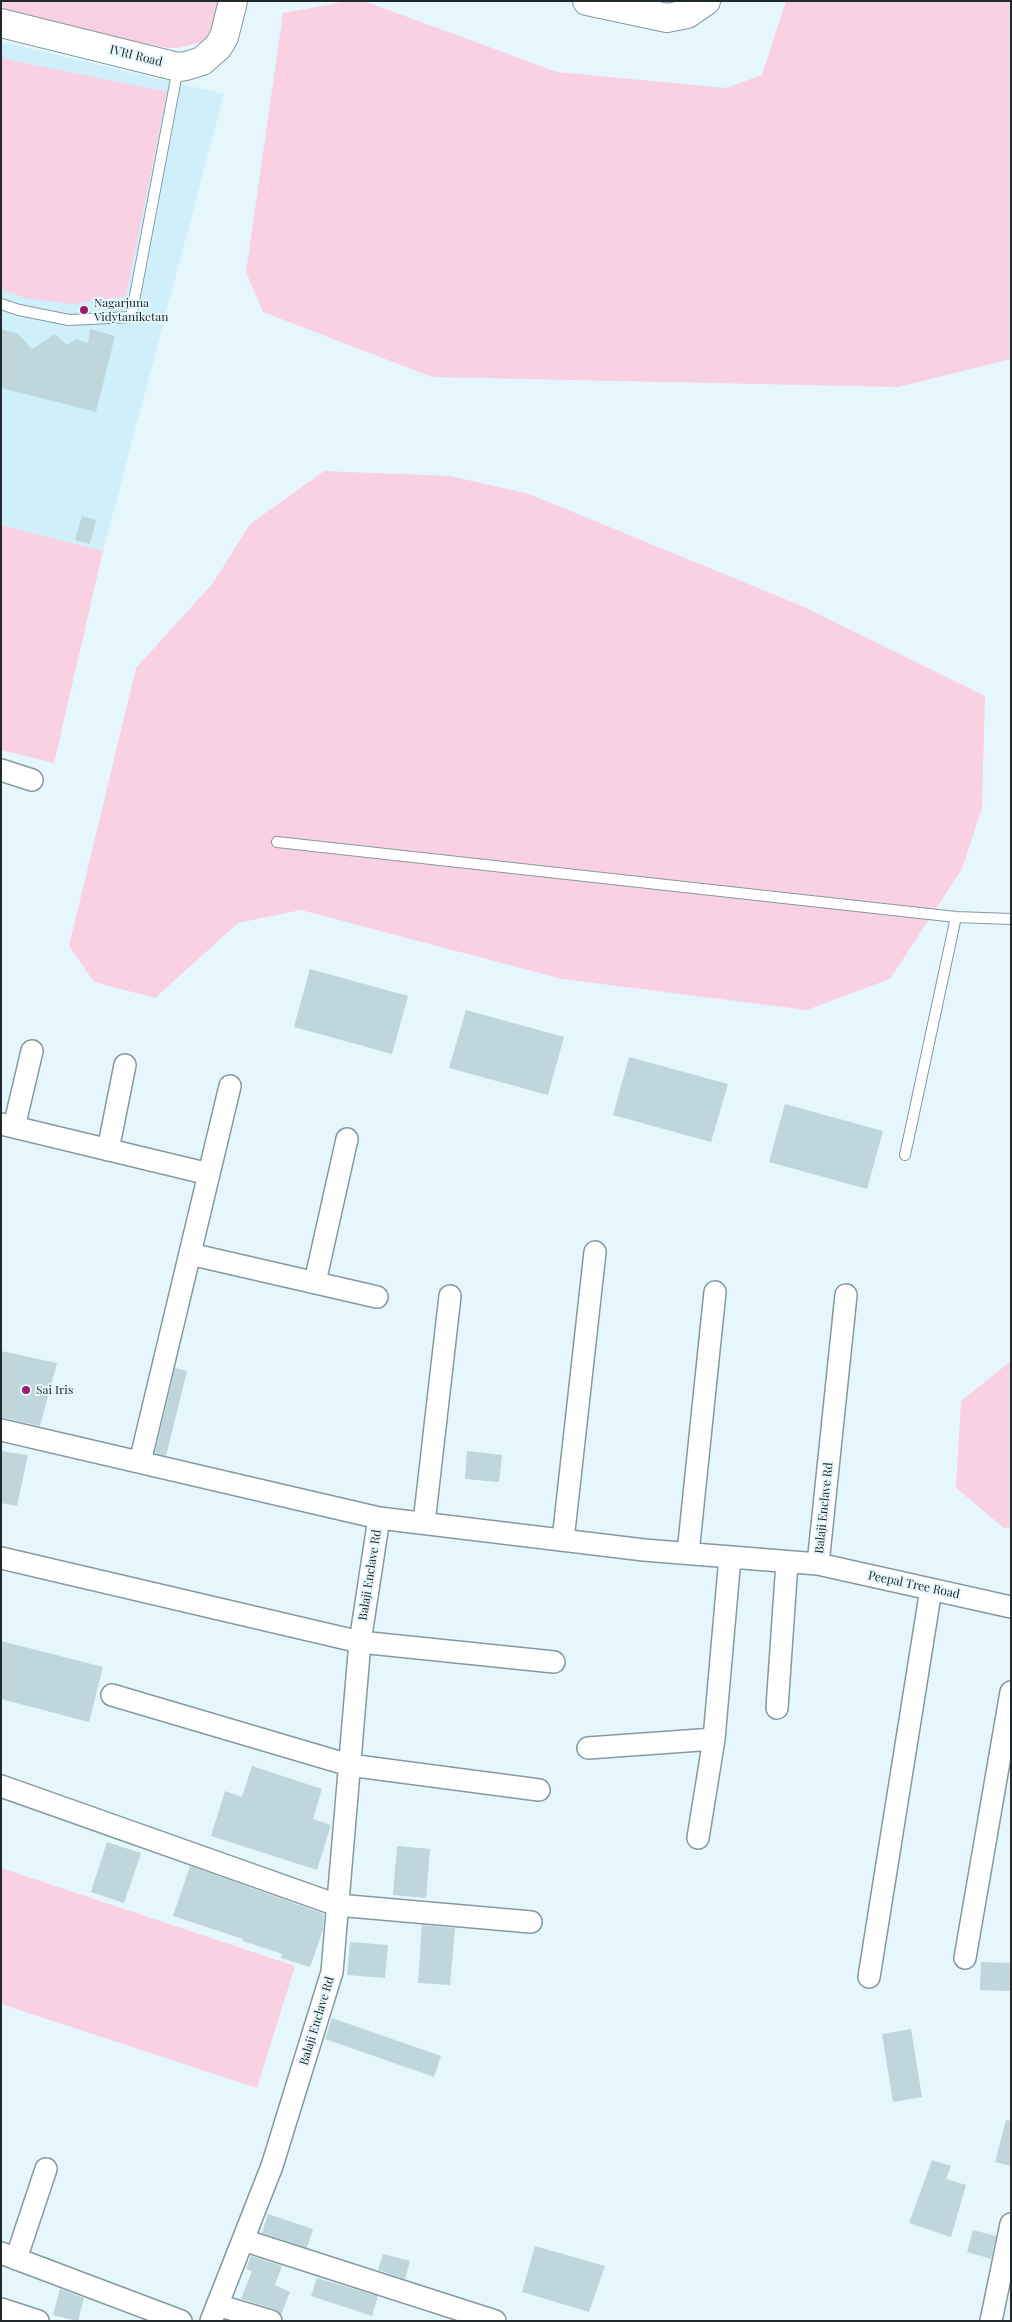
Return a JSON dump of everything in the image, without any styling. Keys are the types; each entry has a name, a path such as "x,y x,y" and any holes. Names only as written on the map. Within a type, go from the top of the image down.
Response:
{"main road":[{"name":"IVRI Road","path":"1,22 178,67 202,61 218,47 224,37 233,1"},
{"path":"587,1 667,18 687,14 706,1"}],"street":[{"path":"2,772 32,780"},
{"path":"32,1051 8,1125 209,1174"},
{"path":"108,1150 125,1065"},
{"path":"140,1462 230,1086"},
{"path":"315,1282 347,1139"},
{"path":"564,1540 595,1252"},
{"path":"190,1254 377,1297"},
{"path":"688,1553 715,1292"},
{"name":"Balaji Enclave Rd","path":"214,2313 272,2166 332,1972 360,1642 380,1518 564,1540 818,1564 846,1295"},
{"path":"424,1523 450,1296"},
{"path":"1,1430 380,1518"},
{"path":"698,1838 714,1740 730,1557"},
{"path":"1,1558 360,1642 554,1662"},
{"path":"777,1708 787,1562"},
{"name":"Peepal Tree Road","path":"818,1564 1011,1606"},
{"path":"869,1976 931,1589"},
{"path":"965,1958 1011,1692"},
{"path":"112,1695 349,1765 539,1790"},
{"path":"588,1748 714,1740"},
{"path":"1,1786 337,1904 530,1922"},
{"path":"46,2169 9,2256 181,2321"},
{"path":"991,2321 1011,2224"},
{"path":"243,2240 497,2320"},
{"path":"1,2309 38,2321"},
{"path":"214,2313 271,2321"}],"lane":[{"path":"1,304 19,310 69,320 131,317 178,67"},
{"path":"277,842 956,917 1011,919"},
{"path":"905,1154 956,917"}],"shaded area":[{"path":"1,1 220,1 212,35 202,42 178,48 167,48 1,14"},
{"path":"349,1 364,1 557,72 726,88 762,75 786,1 1011,1 1011,359 898,387 432,377 263,312 246,272 283,13"},
{"name":"Nagarjuna Vidytaniketan","path":"1,42 224,94 103,551 1,525"},
{"path":"1,58 167,92 126,296 72,304 25,298 1,289"},
{"path":"324,471 450,476 529,494 802,606 985,696 982,808 962,869 890,979 807,1010 562,979 301,910 238,923 155,998 94,982 69,946 136,668 213,583 250,524"},
{"path":"1,525 103,551 54,763 1,750"},
{"path":"1011,1361 1011,1528 1004,1528 956,1488 961,1401"},
{"path":"1,1868 295,1966 257,2088 1,2004"}],"building":[{"path":"1,329 18,334 32,349 55,334 67,345 76,339 88,343 90,329 115,336 96,412 1,388"},
{"path":"82,516 96,520 90,544 75,540"},
{"path":"310,969 408,996 392,1054 294,1027"},
{"path":"466,1010 564,1037 548,1095 449,1068"},
{"path":"629,1057 728,1084 711,1142 613,1115"},
{"path":"785,1104 883,1131 867,1189 769,1162"},
{"name":"Sai Iris","path":"1,1351 57,1363 40,1426 1,1417"},
{"path":"175,1368 187,1371 166,1456 155,1453"},
{"path":"1,1451 28,1455 17,1506 1,1503"},
{"path":"467,1451 502,1455 499,1482 465,1479"},
{"path":"1,1641 103,1667 89,1722 1,1699"},
{"path":"252,1766 322,1789 313,1819 331,1825 317,1870 211,1836 225,1791 242,1797"},
{"path":"107,1842 141,1853 124,1903 91,1892"},
{"path":"397,1846 430,1849 426,1898 393,1895"},
{"path":"190,1866 324,1914 323,1930 310,1967 281,1958 282,1954 243,1941 243,1939 173,1916"},
{"path":"422,1925 455,1928 450,1985 418,1983"},
{"path":"350,1942 388,1945 385,1978 347,1975"},
{"path":"981,1962 1011,1963 1011,1991 980,1990"},
{"path":"332,2018 441,2056 434,2077 325,2039"},
{"path":"911,2029 922,2097 893,2102 882,2034"},
{"path":"1006,2120 1011,2121 1011,2166 995,2162"},
{"path":"932,2160 951,2166 946,2179 966,2185 951,2237 909,2223"},
{"path":"268,2214 313,2229 307,2248 262,2233"},
{"path":"973,2230 996,2236 991,2259 967,2252"},
{"path":"535,2246 605,2266 589,2312 522,2292"},
{"path":"383,2254 410,2261 405,2279 378,2270"},
{"path":"251,2256 282,2266 275,2285 290,2292 281,2315 275,2309 241,2299 252,2271 246,2269"},
{"path":"317,2278 378,2296 372,2316 311,2296"},
{"path":"60,2289 84,2298 78,2321 53,2315"}],"place":[{"name":"Nagarjuna Vidytaniketan","path":"84,310"},
{"name":"Sai Iris","path":"26,1390"}]}
